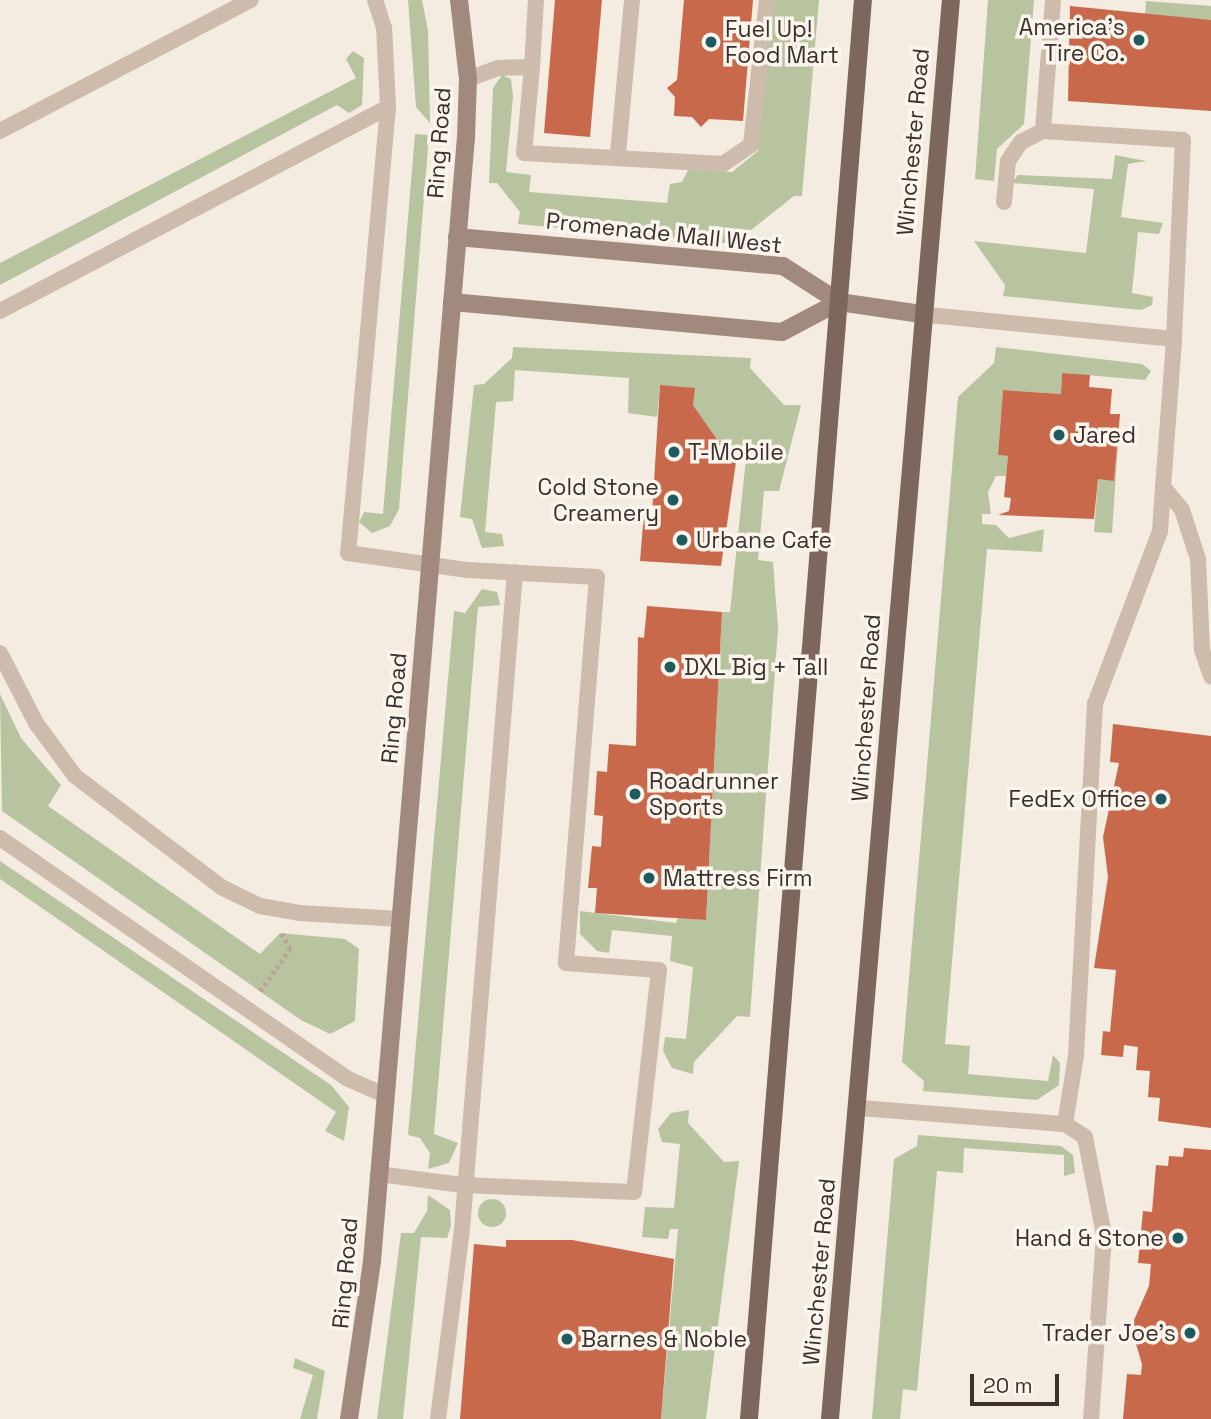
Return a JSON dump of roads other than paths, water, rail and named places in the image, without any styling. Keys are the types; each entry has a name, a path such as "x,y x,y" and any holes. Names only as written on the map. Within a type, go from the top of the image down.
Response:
{"main road":[{"path":"749,1419 863,0"},
{"name":"Winchester Road","path":"830,1419 860,1108 921,314 951,0"}],"street":[{"name":"Ring Road","path":"349,1419 361,1362 452,302 468,79 459,0"},
{"name":"Promenade Mall West","path":"457,237 783,266 839,302"},
{"path":"452,302 782,332 839,302 921,314"}],"lane":[{"path":"0,131 251,0"},
{"path":"375,0 384,27 388,107 348,553 429,566 597,577 566,963 659,970 635,1192 463,1185 378,1174"},
{"path":"536,0 524,153 603,161 618,154 723,164 742,156 751,145 767,0"},
{"path":"618,154 632,0"},
{"path":"1043,131 1053,0"},
{"path":"468,79 498,68 531,67"},
{"path":"0,311 388,107"},
{"path":"1004,202 1012,154 1043,131 1183,140 1174,339 1160,531 1095,704 1076,1055 1065,1124"},
{"path":"921,314 1174,339"},
{"path":"1163,487 1182,510 1198,559 1202,650 1211,676"},
{"path":"438,1419 463,1185 515,572"},
{"path":"0,653 36,723 75,776 221,887 299,913 400,919"},
{"path":"0,838 348,1079 385,1096"},
{"path":"860,1108 1065,1124 1085,1137 1104,1235 1091,1419"}],"place":[{"name":"America's Tire Co.","path":"1139,40"},
{"name":"Fuel Up! Food Mart","path":"711,42"},
{"name":"Jared","path":"1059,435"},
{"name":"T-Mobile","path":"674,452"},
{"name":"Cold Stone Creamery","path":"673,500"},
{"name":"Urbane Cafe","path":"682,540"},
{"name":"DXL Big + Tall","path":"670,667"},
{"name":"Roadrunner Sports","path":"635,794"},
{"name":"FedEx Office","path":"1161,799"},
{"name":"Mattress Firm","path":"649,878"},
{"name":"Hand & Stone","path":"1178,1238"},
{"name":"Trader Joe's","path":"1190,1333"},
{"name":"Barnes & Noble","path":"567,1339"}]}
